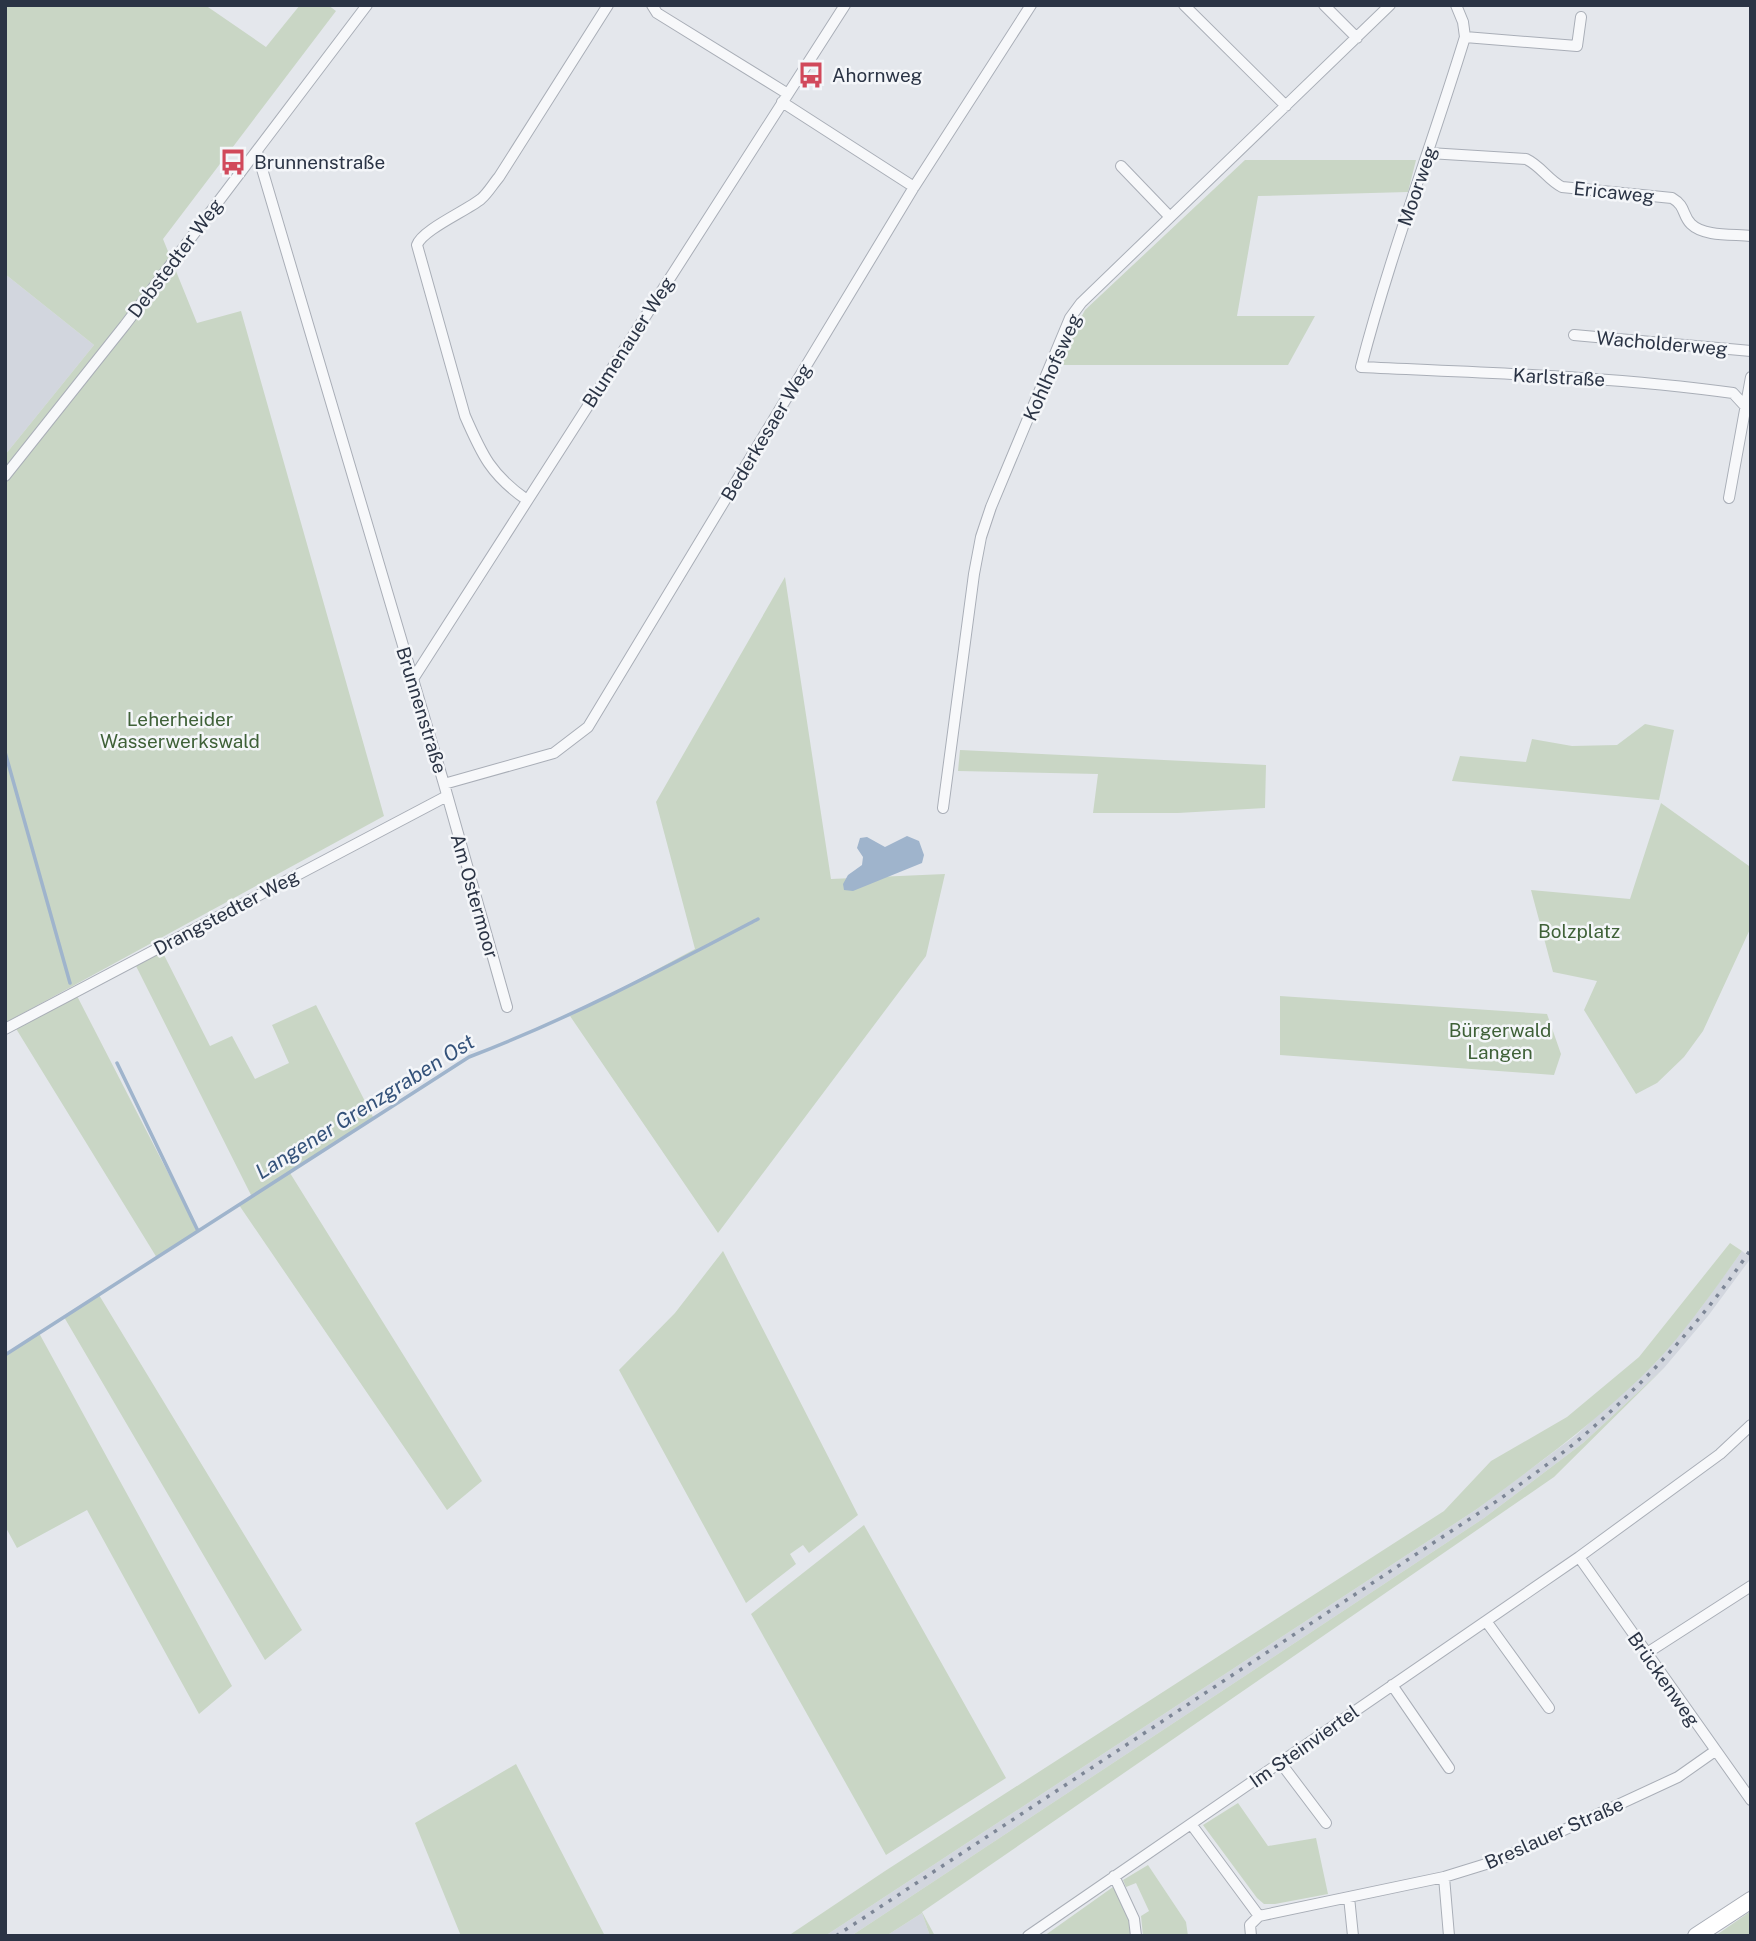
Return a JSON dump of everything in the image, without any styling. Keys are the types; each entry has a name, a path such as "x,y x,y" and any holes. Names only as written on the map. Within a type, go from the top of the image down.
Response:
{"main road":[{"path":"1696,1936 1751,1900"}],"street":[{"name":"Debstedter Weg","path":"5,476 125,325 368,5"},
{"path":"527,500 505,485 489,466 476,442 465,416 417,245 424,234 482,198 499,177 608,5"},
{"path":"652,5 657,13 914,187"},
{"name":"Blumenauer Weg","path":"413,679 845,5"},
{"name":"Bederkesaer Weg","path":"444,784 554,753 588,727 914,187 1031,5"},
{"path":"1184,5 1286,106"},
{"path":"1324,5 1356,38"},
{"name":"Kohlhofsweg","path":"943,808 981,537 990,506 1070,318 1081,303 1390,5"},
{"path":"1456,5 1463,22 1465,37 1577,46 1581,17"},
{"name":"Moorweg","path":"1361,367 1381,293 1465,37"},
{"name":"Brunnenstraße","path":"257,152 444,784"},
{"name":"Ericaweg","path":"1429,153 1526,159 1536,164 1555,184 1562,187 1672,198 1680,203 1689,222 1701,231 1751,236"},
{"path":"1121,166 1170,218"},
{"name":"Wacholderweg","path":"1574,335 1751,351"},
{"name":"Karlstraße","path":"1361,367 1676,385 1733,393 1748,406"},
{"path":"1729,498 1748,406 1751,377"},
{"name":"Am Ostermoor","path":"444,784 507,1007"},
{"name":"Drangstedter Weg","path":"5,1029 447,796"},
{"name":"Im Steinviertel","path":"1028,1936 1580,1556 1720,1454 1751,1425"},
{"name":"Brückenweg","path":"1580,1556 1751,1800"},
{"path":"1647,1653 1751,1586"},
{"path":"1486,1621 1549,1708"},
{"path":"1392,1685 1449,1768"},
{"name":"Breslauer Straße","path":"1259,1916 1444,1877 1499,1860 1678,1777 1715,1751"},
{"path":"1280,1762 1326,1823"},
{"path":"1191,1824 1259,1916 1250,1925 1251,1936"},
{"path":"1114,1877 1134,1919 1136,1936"},
{"path":"1444,1877 1449,1936"},
{"path":"1349,1897 1353,1936"}],"shaded area":[{"path":"5,274 94,345 5,455"},
{"path":"1742,1251 1751,1258 1708,1316 1664,1368 1583,1443 1484,1518 851,1936 825,1936 1477,1509 1575,1436 1656,1362 1700,1309"},
{"path":"922,1913 930,1936 886,1936"}],"green space":[{"name":"Leherheider Wasserwerkswald","path":"5,5 205,5 266,47 300,5 328,5 336,11 163,239 197,323 241,311 384,816 5,1023 5,455 94,345 5,274"},
{"path":"1245,160 1416,160 1408,192 1258,196 1237,316 1315,316 1288,365 1056,365 1085,310"},
{"path":"785,577 831,879 945,874 926,956 718,1233 570,1016 695,949 656,802"},
{"path":"1645,724 1674,730 1659,800 1452,781 1460,756 1526,762 1532,739 1572,746 1617,745"},
{"path":"960,750 1266,765 1265,808 1178,813 1093,813 1098,774 958,771"},
{"name":"Bolzplatz","path":"1661,803 1749,866 1751,927 1703,1031 1684,1057 1657,1083 1636,1094 1584,1010 1597,981 1553,972 1531,890 1630,899"},
{"path":"162,951 210,1046 232,1036 255,1079 289,1063 272,1025 316,1005 374,1119 290,1173 482,1481 447,1510 239,1205 252,1197 135,964"},
{"path":"76,994 198,1231 157,1258 15,1027"},
{"name":"Bürgerwald Langen","path":"1280,996 1547,1014 1561,1054 1554,1075 1280,1055"},
{"path":"1730,1243 1742,1251 1690,1322 1656,1362 1592,1421 1477,1509 825,1936 788,1936 1444,1511 1491,1461 1567,1417 1639,1357"},
{"path":"723,1251 858,1515 809,1553 803,1545 790,1554 796,1564 746,1603 619,1370 675,1313"},
{"path":"99,1295 302,1630 265,1660 64,1317"},
{"path":"39,1333 232,1686 199,1714 87,1510 17,1548 5,1526 5,1355"},
{"path":"1664,1368 1554,1477 922,1912 935,1936 930,1936 922,1913 886,1936 851,1936 1484,1518 1583,1443"},
{"path":"864,1525 1006,1778 886,1855 751,1614"},
{"path":"516,1764 605,1936 461,1936 415,1823"},
{"path":"1238,1803 1268,1846 1316,1838 1328,1894 1275,1904 1264,1904 1257,1898 1203,1825"},
{"path":"1148,1865 1186,1922 1188,1936 1143,1936 1141,1916 1149,1911 1136,1883 1126,1887 1123,1880"},
{"path":"1113,1887 1124,1903 1133,1936 1044,1936"},
{"path":"1751,1911 1751,1936 1715,1936"}],"water":[{"path":"907,836 919,841 924,855 922,863 853,891 844,890 843,884 848,875 862,865 863,857 857,848 860,838 867,837 885,847"}],"waterway":[{"path":"5,752 70,983"},
{"name":"Langener Grenzgraben Ost","path":"5,1355 469,1057 579,1010 758,919"},
{"path":"117,1063 198,1231"}],"railway":[{"path":"836,1936 1500,1499 1552,1461 1606,1416 1673,1349 1714,1300 1751,1249"}],"place":[{"name":"Ahornweg","path":"811,75"},
{"name":"Brunnenstraße","path":"233,162"}]}
